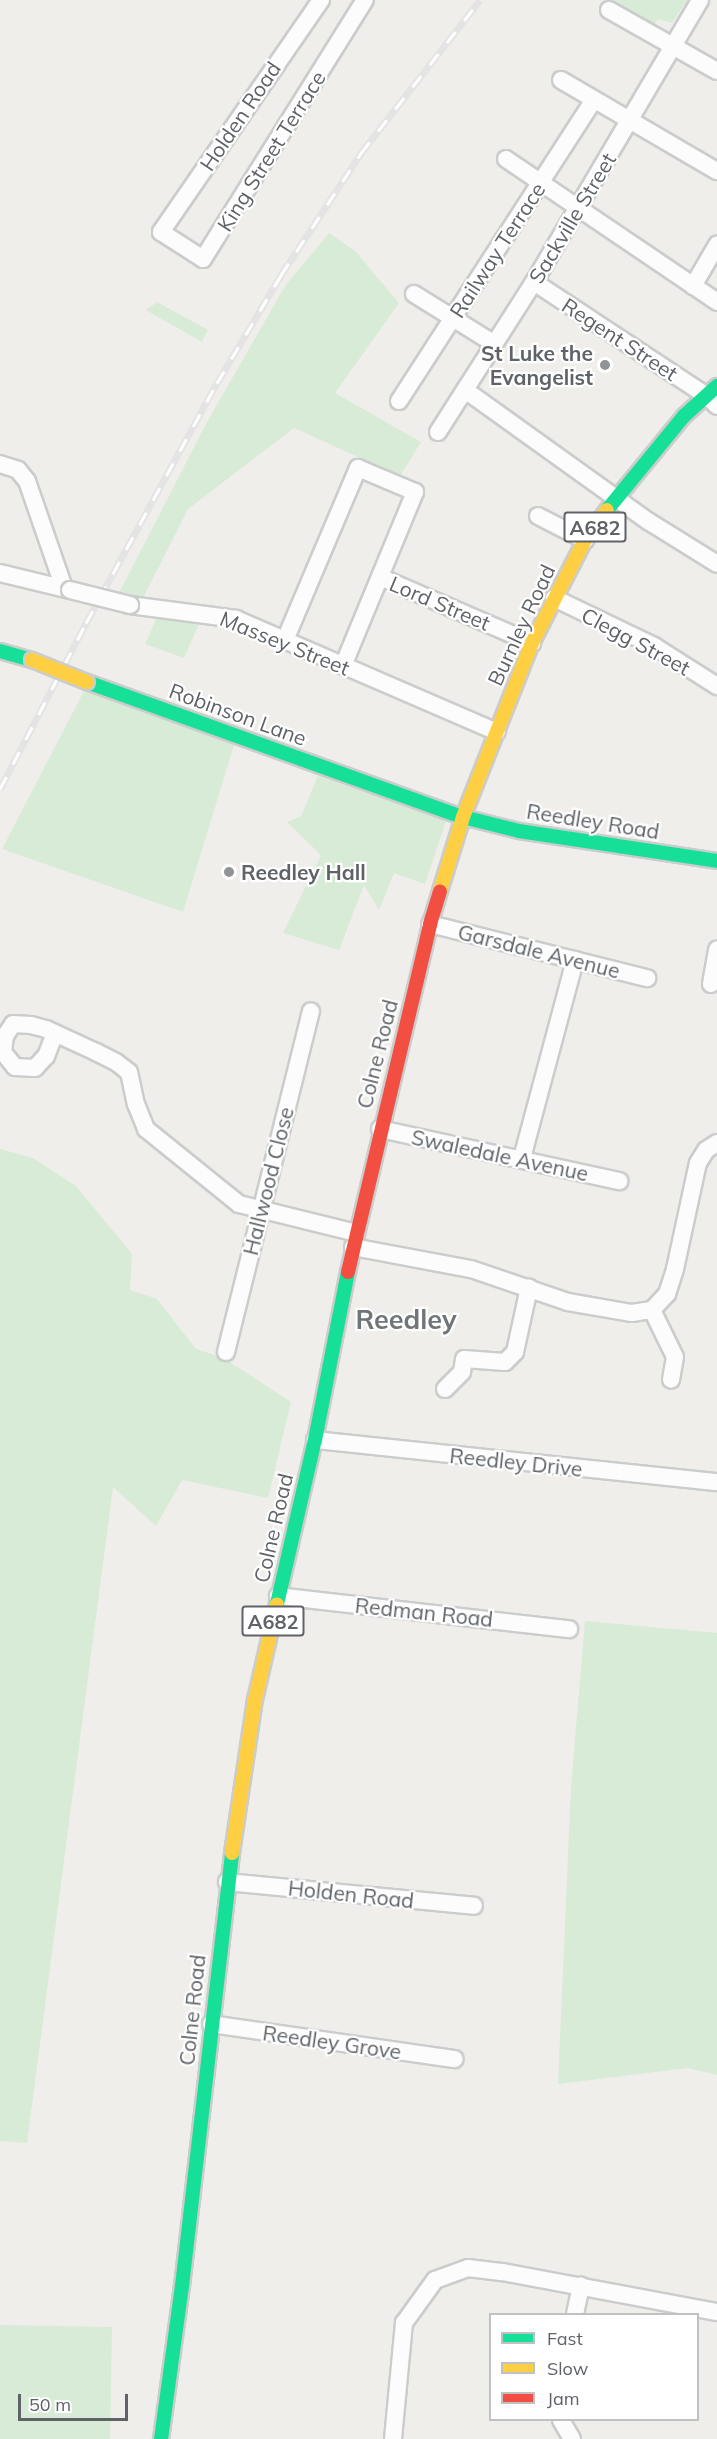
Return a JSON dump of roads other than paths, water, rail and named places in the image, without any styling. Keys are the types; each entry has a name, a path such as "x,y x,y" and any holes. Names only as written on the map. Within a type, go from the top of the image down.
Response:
{"main road":[{"name":"Burnley Road","path":"463,817 532,643 585,540 616,498 684,416 714,396"},
{"name":"Robinson Lane","path":"0,651 32,660 87,682 463,817"},
{"name":"Reedley Road","path":"463,817 519,831 712,860"},
{"name":"Colne Road","path":"161,2439 182,2286 227,1882 255,1700 315,1440 354,1240 380,1129 430,924 463,817"}],"street":[{"name":"Holden Road","path":"160,232 321,0"},
{"name":"King Street Terrace","path":"160,232 203,259 365,0"},
{"name":"Sackville Street","path":"438,432 534,282 700,0"},
{"path":"609,10 717,71"},
{"path":"561,80 717,171"},
{"name":"Railway Terrace","path":"399,401 594,99"},
{"path":"506,159 717,302"},
{"path":"693,286 717,245"},
{"name":"Regent Street","path":"534,282 714,396"},
{"path":"414,294 454,317 493,344"},
{"path":"465,390 616,498 715,559"},
{"path":"0,464 18,470 27,481 67,589"},
{"path":"285,640 358,468 415,492 343,666"},
{"path":"538,516 585,540"},
{"name":"Massey Street","path":"0,573 130,605 218,614 236,619 497,732"},
{"name":"Lord Street","path":"380,577 532,643"},
{"name":"Clegg Street","path":"554,598 654,646 717,686"},
{"path":"712,860 717,846"},
{"name":"Garsdale Avenue","path":"430,924 647,978"},
{"path":"711,984 717,950"},
{"path":"522,1158 575,960"},
{"name":"Hallwood Close","path":"226,1352 311,1011"},
{"path":"56,1033 116,1062 129,1072 136,1104 146,1129 239,1204 354,1240 471,1269 568,1302 632,1313 652,1310 667,1294 675,1269 698,1163 706,1150 717,1143"},
{"name":"Swaledale Avenue","path":"380,1129 620,1181"},
{"path":"445,1389 462,1372 464,1359 506,1362 515,1352 529,1287"},
{"path":"652,1310 675,1357 671,1380"},
{"name":"Reedley Drive","path":"315,1440 717,1482"},
{"name":"Redman Road","path":"278,1596 569,1629"},
{"name":"Holden Road","path":"227,1882 474,1906"},
{"name":"Reedley Grove","path":"211,2024 454,2060"},
{"path":"393,2439 404,2323 435,2280 468,2268 503,2272 717,2312"},
{"path":"575,2313 580,2286"},
{"path":"562,2421 572,2439"}],"railway":[{"path":"0,789 86,623 217,383 281,275 361,153 480,0"}],"place":[{"name":"St Luke the Evangelist","path":"605,365"},
{"name":"Reedley Hall","path":"229,872"}],"district":[{"name":"Reedley","path":"406,1320"}]}
